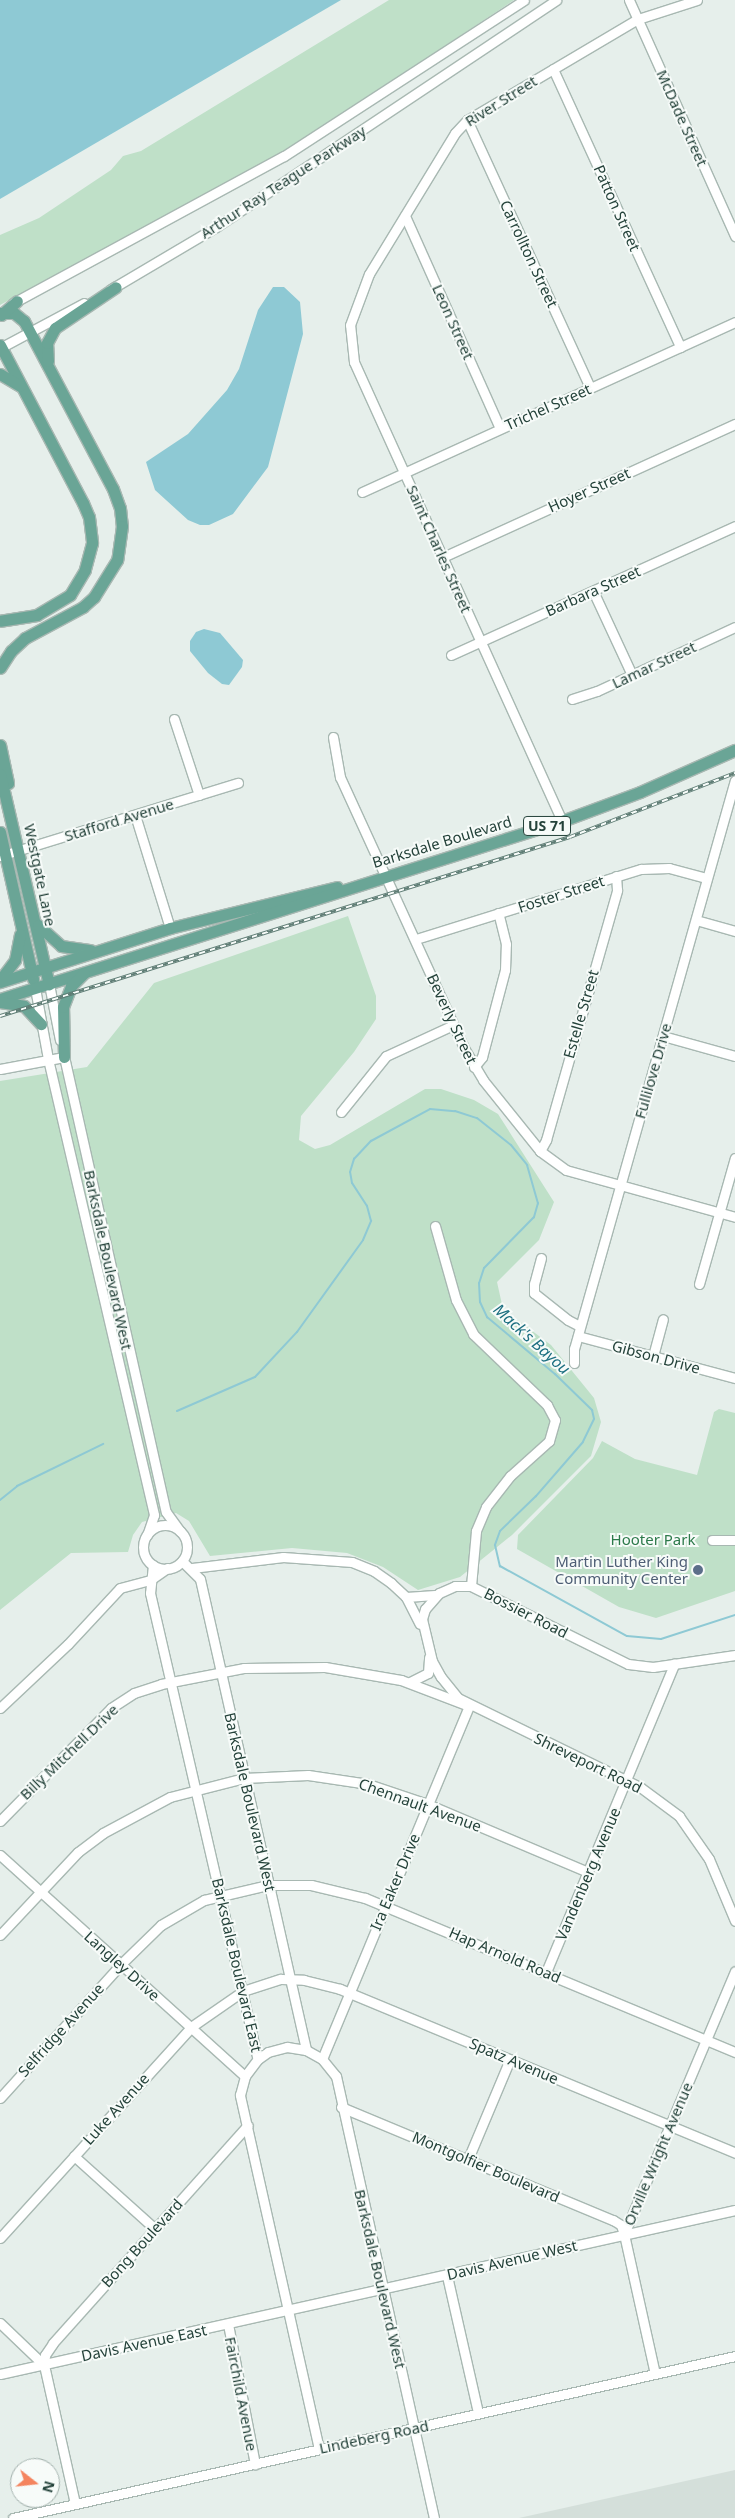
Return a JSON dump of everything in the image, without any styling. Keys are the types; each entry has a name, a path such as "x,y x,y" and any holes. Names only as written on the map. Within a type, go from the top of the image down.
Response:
{"main road":[{"path":"51,370 47,347 54,328 116,287"},
{"path":"1,313 17,301"},
{"path":"0,668 11,650 25,638 83,607 94,597 110,574 121,544 120,508 113,489 21,316 1,313"},
{"path":"0,347 83,503 89,517 92,543 85,570 70,595 37,615 0,622"},
{"path":"0,374 23,388"},
{"path":"0,745 11,810"},
{"name":"Barksdale Boulevard","path":"0,981 170,928 353,885 562,821 734,752"},
{"name":"Westgate Lane","path":"0,774 11,810 49,984"},
{"name":"Westgate Lane","path":"0,832 2,855 35,988"},
{"name":"Barksdale Boulevard","path":"0,1000 332,895 353,885"},
{"path":"34,918 44,933 62,946 78,950 105,949"},
{"path":"0,981 15,960 20,927"},
{"path":"170,928 175,944"},
{"path":"64,1057 64,1003 71,986 85,972"},
{"path":"0,1000 24,1006 41,1024"}],"street":[{"name":"Arthur Ray Teague Parkway","path":"17,301 284,156 524,0"},
{"name":"Arthur Ray Teague Parkway","path":"0,347 116,287 216,227 556,0"},
{"name":"McDade Street","path":"628,0 735,236"},
{"name":"River Street","path":"369,274 455,133 467,120 638,19 697,0"},
{"name":"Patton Street","path":"553,69 680,347"},
{"name":"Carrollton Street","path":"467,120 590,388"},
{"name":"Leon Street","path":"405,216 500,428"},
{"name":"Saint Charles Street","path":"369,274 352,315 350,348 354,362 562,821"},
{"name":"Trichel Street","path":"362,492 735,322"},
{"name":"Hoyer Street","path":"443,557 735,424"},
{"name":"Barbara Street","path":"450,655 735,526"},
{"path":"593,591 632,675"},
{"name":"Lamar Street","path":"572,698 632,675 735,627"},
{"path":"174,719 199,795"},
{"name":"Beverly Street","path":"333,736 340,776 387,875 453,1025 474,1067 540,1151 560,1168 735,1217"},
{"name":"Fullilove Drive","path":"574,1362 580,1326 735,780"},
{"name":"Stafford Avenue","path":"2,855 238,783"},
{"path":"135,814 170,928"},
{"name":"Foster Street","path":"416,939 616,876 656,867 707,878"},
{"name":"Estelle Street","path":"540,1151 546,1140 617,890 616,876"},
{"path":"474,1067 482,1057 506,970 505,938 498,913"},
{"path":"696,920 735,931"},
{"name":"Barksdale Boulevard West","path":"49,984 165,1505 169,1519 180,1531"},
{"path":"35,988 48,1060 154,1515 143,1548 153,1565 167,1568"},
{"path":"341,1112 386,1056 453,1025"},
{"path":"663,1036 735,1056"},
{"path":"0,1069 64,1057"},
{"path":"699,1284 735,1158"},
{"name":"Bossier Road","path":"435,1226 456,1300 473,1334 547,1405 555,1420 549,1441 510,1476 486,1507 476,1531 471,1586 625,1663 642,1667 735,1655"},
{"path":"541,1258 534,1293 568,1320 580,1326"},
{"path":"653,1356 663,1319"},
{"name":"Gibson Drive","path":"578,1336 734,1376"},
{"path":"0,1708 62,1650 120,1588 150,1580 167,1568 182,1561 187,1548 180,1531 162,1525 147,1535"},
{"path":"712,1540 735,1540"},
{"name":"Shreveport Road","path":"192,1568 254,1558 326,1558 352,1562 374,1571 406,1597 422,1627 428,1652 447,1686 469,1706 626,1780 667,1805 699,1842 735,1921"},
{"path":"182,1561 192,1568"},
{"name":"Barksdale Boulevard East","path":"153,1565 150,1580 258,2059 245,2076 240,2095 243,2115 248,2125 318,2449"},
{"name":"Barksdale Boulevard West","path":"192,1568 200,1580 307,2051 322,2059 336,2076 341,2107 434,2518"},
{"path":"406,1597 429,1597 455,1586 471,1586"},
{"name":"Shreveport Road","path":"422,1627 425,1609 439,1593"},
{"path":"409,1683 420,1680 428,1673 428,1652"},
{"name":"Vandenberg Avenue","path":"546,1972 674,1664"},
{"name":"Billy Mitchell Drive","path":"0,1821 111,1708 134,1693 172,1682 220,1672 275,1666 317,1666 356,1670 409,1683 469,1706"},
{"name":"Ira Eaker Drive","path":"322,2059 469,1706"},
{"name":"Chennault Avenue","path":"0,1935 78,1852 103,1833 150,1806 196,1789 244,1778 280,1774 331,1777 368,1784 427,1804 588,1872"},
{"name":"Langley Drive","path":"0,1856 245,2076"},
{"name":"Hap Arnold Road","path":"221,1896 268,1884 328,1887 385,1905 735,2052"},
{"name":"Selfridge Avenue","path":"2,2093 121,1964 171,1918 198,1903 221,1896"},
{"name":"Orville Wright Avenue","path":"655,2374 624,2234 735,1971"},
{"path":"243,1991 290,1979"},
{"name":"Spatz Avenue","path":"290,1979 324,1984 350,1992 735,2153"},
{"name":"Luke Avenue","path":"0,2238 191,2027 243,1991"},
{"path":"258,2059 278,2048 296,2047 307,2051"},
{"path":"468,2158 510,2060"},
{"name":"Montgolfier Boulevard","path":"341,2107 468,2158 612,2220 621,2225 624,2234"},
{"name":"Bong Boulevard","path":"44,2364 45,2355 53,2343 248,2125"},
{"path":"74,2156 154,2229"},
{"name":"Davis Avenue West","path":"289,2311 735,2210"},
{"path":"447,2276 478,2413"},
{"name":"Davis Avenue East","path":"0,2374 289,2311"},
{"path":"0,2322 44,2364 75,2504"},
{"name":"Fairchild Avenue","path":"228,2324 255,2464"},
{"name":"Lindeberg Road","path":"13,2518 735,2356"}],"shaded area":[{"path":"735,2470 735,2518 519,2518"}],"green space":[{"path":"389,0 514,0 302,141 0,305 0,235 39,218 111,170 123,156 141,151"},
{"path":"348,916 376,996 376,1019 354,1052 301,1116 299,1140 315,1149 330,1145 425,1089 441,1089 474,1100 498,1114 554,1202 539,1240 497,1282 503,1309 551,1345 594,1398 601,1422 591,1456 512,1535 460,1577 418,1590 383,1567 347,1553 292,1548 210,1556 189,1521 176,1513 142,1522 133,1535 128,1552 71,1553 0,1610 0,1081 87,1067 154,983"},
{"name":"Hooter Park","path":"719,1409 735,1413 735,1591 656,1618 619,1607 517,1549 518,1535 593,1458 602,1441 635,1459 697,1475 714,1412"}],"water":[{"path":"0,0 341,0 0,199"},
{"path":"273,287 284,287 300,302 303,334 268,467 233,514 209,525 200,525 188,520 155,490 146,462 188,434 227,390 239,369 258,310"},
{"path":"204,629 220,633 243,660 242,667 229,685 222,684 208,673 190,651 190,641 196,632"}],"waterway":[{"name":"Mack's Bayou","path":"177,1411 255,1377 297,1332 363,1240 371,1221 367,1206 352,1183 350,1172 354,1159 371,1141 430,1109 455,1111 477,1118 511,1145 527,1165 538,1203 534,1217 484,1268 479,1283 480,1302 487,1317 555,1374 592,1410 594,1419 583,1442 536,1496 500,1531 495,1545 500,1566 627,1636 661,1639 735,1615"},
{"name":"Mack's Bayou","path":"0,1500 17,1486 103,1444"}],"railway":[{"path":"0,1016 570,837 735,773"}],"place":[{"name":"Martin Luther King Community Center","path":"698,1570"}]}
